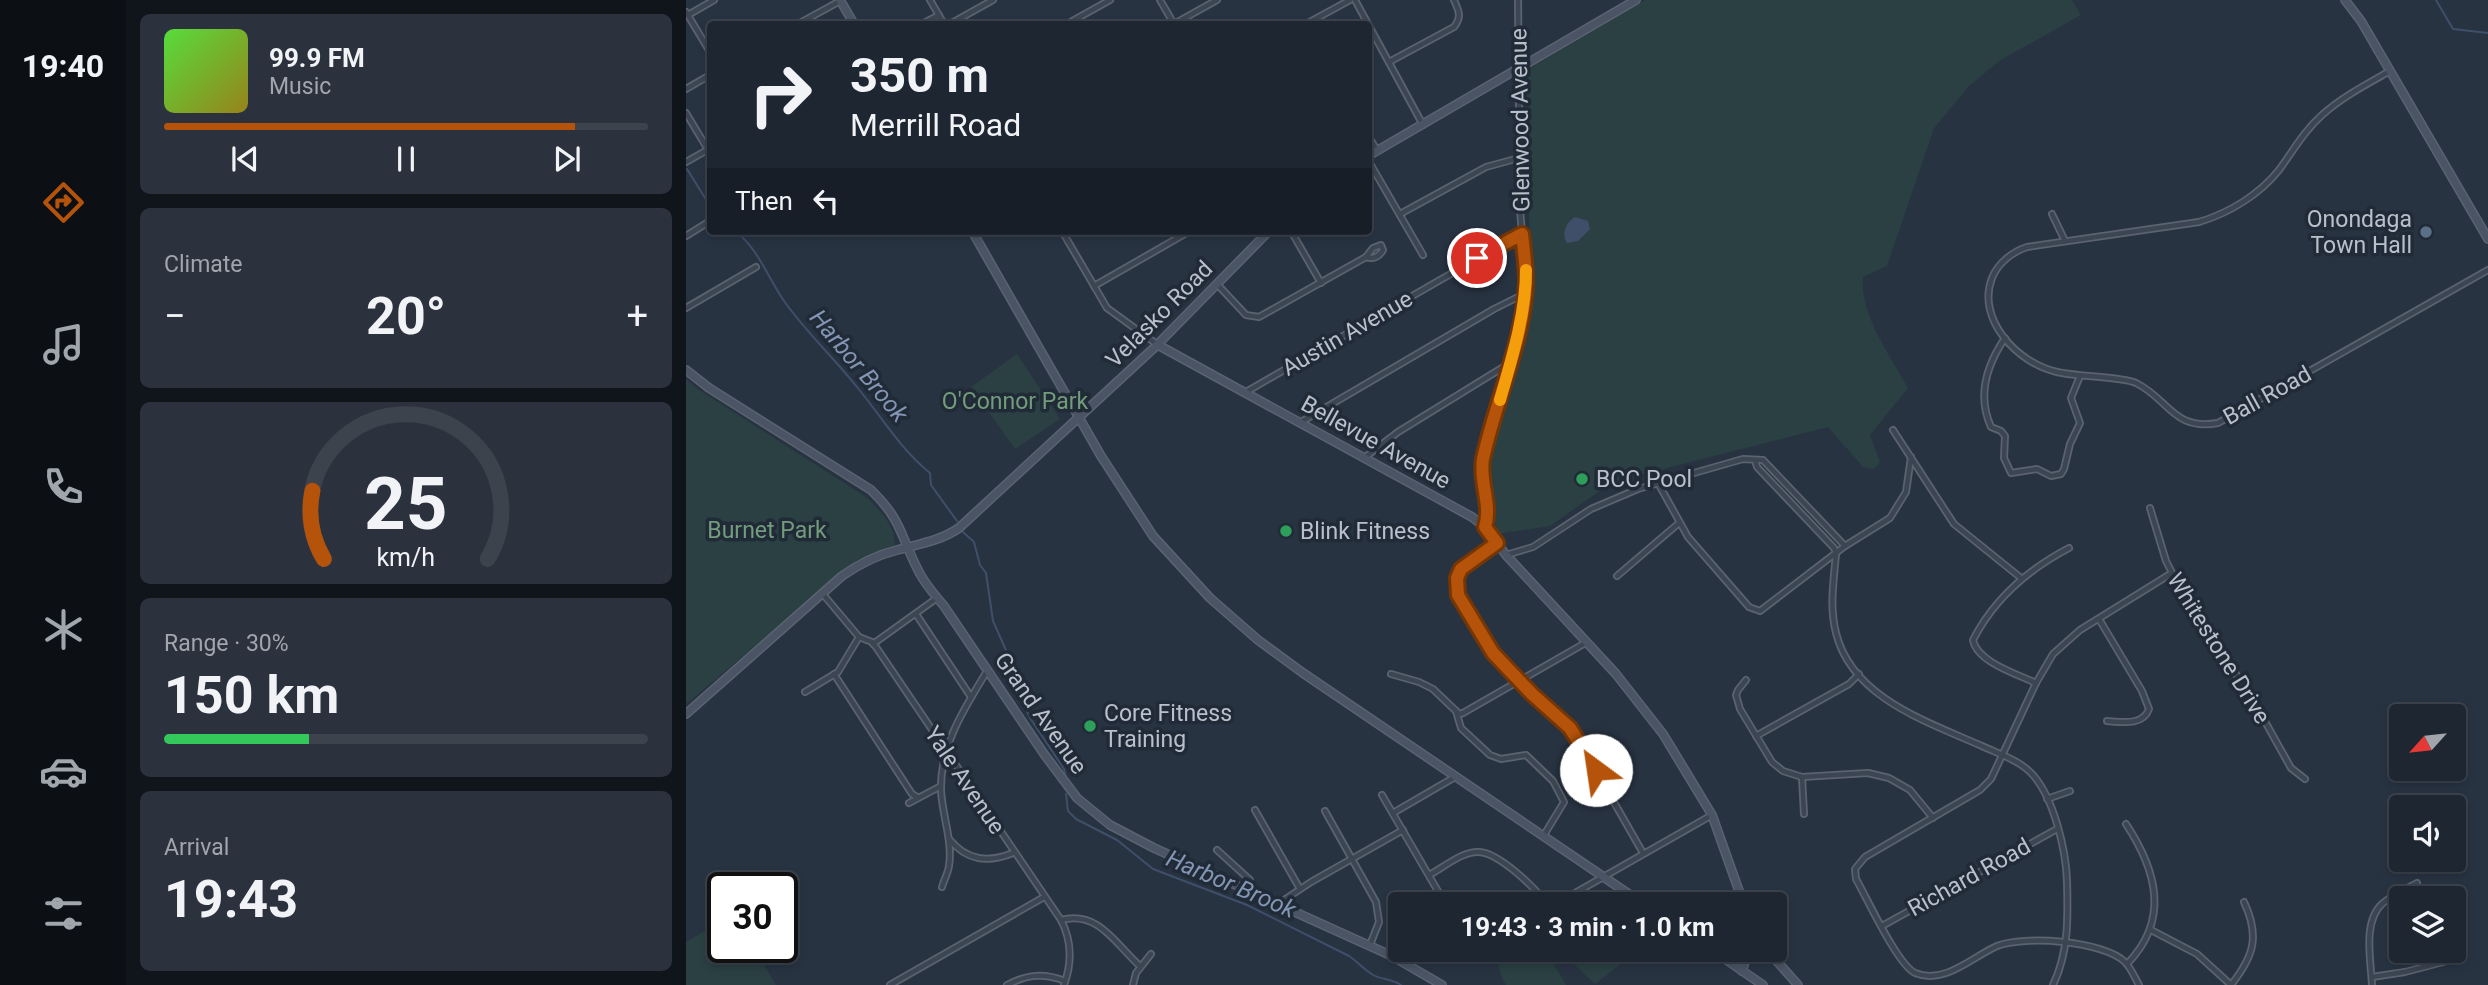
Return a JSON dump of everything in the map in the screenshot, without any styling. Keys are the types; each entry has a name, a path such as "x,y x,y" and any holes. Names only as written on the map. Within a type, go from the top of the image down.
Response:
{"street":[{"path":"707,47 687,13 714,0"},
{"path":"803,21 840,0 852,21"},
{"path":"930,0 942,21"},
{"path":"955,21 993,0"},
{"path":"1072,21 1110,0"},
{"path":"1160,0 1172,21"},
{"path":"1179,21 1217,0"},
{"path":"1312,21 1349,0"},
{"path":"1355,0 1367,21"},
{"path":"1389,62 1454,27 1460,13 1454,0"},
{"name":"Glenwood Avenue","path":"1485,527 1488,513 1482,468 1525,294 1526,268 1519,158 1518,0"},
{"path":"1372,155 1636,0"},
{"path":"2345,0 2361,21 2488,240"},
{"path":"928,21 939,15"},
{"path":"1372,31 1423,125"},
{"path":"2080,376 2071,398 2080,423 2070,444 2064,469 2056,476 2037,469 2011,473 2004,458 2005,436 1991,427 1984,413 1983,403 1989,369 2005,338 1993,320 1988,306 1988,290 1993,275 2002,262 2022,248 2199,222 2222,214 2272,178 2301,137 2323,114 2390,71"},
{"path":"686,89 707,77"},
{"path":"686,113 707,145"},
{"path":"1372,143 1377,151"},
{"path":"686,162 707,152"},
{"path":"1400,214 1486,167 1519,158"},
{"path":"1372,165 1423,255"},
{"path":"2052,214 2065,241"},
{"path":"686,236 707,223"},
{"name":"Austin Avenue","path":"1245,393 1522,234"},
{"path":"974,235 1127,498 1153,536 1210,598 1268,647 1626,892"},
{"name":"Bellevue Avenue","path":"1064,235 1111,313 1158,345 1472,517 1485,527 1506,555 1635,696 1663,734 1712,815 1739,892"},
{"path":"1094,286 1184,235"},
{"name":"Velasko Road","path":"686,714 856,566 878,556 942,538 959,528 1158,345 1265,235"},
{"path":"1293,235 1321,284"},
{"path":"1216,284 1246,315 1256,318 1273,311 1366,257"},
{"path":"686,308 756,267"},
{"name":"Ball Road","path":"2005,338 2035,363 2054,372 2132,382 2186,422 2196,425 2218,423 2488,270"},
{"path":"1300,422 1494,309 1525,294"},
{"path":"1364,457 1398,432 1510,363"},
{"name":"Grand Avenue","path":"686,370 709,388 871,490 895,517 919,572 1069,789 1100,818 1119,831 1154,848 1370,946 1442,985"},
{"path":"1893,430 1943,509 1963,533 2021,579"},
{"path":"1658,483 1688,537 1752,609 1760,611 1845,546 1890,518 1902,500 1909,482 1911,457"},
{"path":"1506,555 1533,547 1569,522 1605,502 1658,483 1743,460 1763,460 1845,546"},
{"path":"1755,460 1757,467 1834,548 1836,553 1832,582 1832,615 1841,647 1859,674 1883,696 1910,715 2003,755 2034,776 2047,799 2067,873 2066,944 2053,985"},
{"path":"1909,482 1924,477"},
{"name":"Whitestone Drive","path":"2150,508 2172,573 2197,615 2224,652 2291,768 2305,779"},
{"path":"1617,576 1679,523"},
{"path":"1497,543 1461,569 1457,578 1457,591 1482,637 1499,661 1570,728 1643,853"},
{"path":"2036,683 1982,657 1973,640 2006,594 2021,579 2069,548"},
{"path":"2139,985 2127,964 2102,949 2030,939 1998,945 1944,975 1926,977 1915,973 1905,966 1857,878 1855,869 1865,857 1980,790 1991,779 2036,683 2053,654 2063,643 2172,573"},
{"name":"Yale Avenue","path":"822,593 859,637 873,644 1061,920 1068,935 1070,951 1065,983"},
{"path":"873,644 937,598"},
{"path":"916,614 971,697"},
{"path":"2099,619 2142,691 2149,709 2145,718 2140,720 2106,721"},
{"path":"805,692 834,674 853,650 859,637"},
{"path":"1391,674 1429,686 1459,714 1587,642"},
{"path":"942,887 949,866 941,786 946,751 962,711 987,670"},
{"path":"834,674 917,797"},
{"path":"1756,736 1849,684 1859,674"},
{"path":"1746,680 1736,695 1740,709 1775,766 1790,775 1858,773 1889,778 1910,790 1933,818"},
{"path":"1456,711 1461,728 1490,755 1501,759 1526,755 1559,790 1564,802 1543,836"},
{"path":"1802,776 1804,814"},
{"path":"1393,813 1456,777"},
{"path":"909,803 941,786"},
{"path":"2047,799 2070,791"},
{"path":"1382,794 1439,892"},
{"path":"1255,810 1300,889"},
{"path":"1325,811 1376,902 1379,913 1377,930 1370,946"},
{"path":"1576,892 1712,815"},
{"path":"2126,824 2144,853 2151,878 2154,911 2151,930 2143,947 2127,964"},
{"name":"Richard Road","path":"1882,926 2057,829"},
{"path":"1278,904 1403,830"},
{"path":"948,837 961,851 974,858 989,860 1013,853"},
{"path":"1217,850 1251,880 1246,889"},
{"path":"1429,875 1467,854 1479,852 1487,854 1527,880 1537,892"},
{"path":"2372,985 2373,915 2384,902 2417,883"},
{"path":"890,985 1044,897"},
{"path":"2151,930 2197,954 2231,985 2246,964 2253,945 2252,923 2244,902"},
{"path":"1061,920 1073,918 1092,921 1140,966"},
{"path":"1133,985 1140,966 1151,954"},
{"path":"1729,962 1763,985"},
{"path":"1742,971 1745,962"},
{"path":"1778,962 1798,985"},
{"path":"2372,977 2439,963"},
{"path":"1007,985 1018,979 1038,975 1065,983"}],"green space":[{"path":"1645,0 2072,0 2081,15 1999,61 1968,87 1934,128 1887,266 1863,277 1863,292 1871,321 1908,388 1870,435 1880,462 1874,469 1863,467 1828,427 1636,476 1601,490 1550,526 1497,534 1487,467 1532,295 1524,72"},
{"name":"O'Connor Park","path":"1017,354 1060,419 1015,449 971,387"},
{"name":"Burnet Park","path":"686,379 866,497 890,524 895,545 856,561 686,704"},
{"path":"707,930 707,963 763,963 776,985 686,985 686,942"},
{"path":"1499,962 1553,962 1566,985 1506,985"},
{"path":"1572,962 1622,962 1621,964 1595,984"}],"water":[{"path":"1575,217 1588,221 1590,229 1578,241 1567,243 1565,228"}],"waterway":[{"path":"2436,0 2453,29 2488,33"},
{"name":"Harbor Brook","path":"687,169 707,201"},
{"name":"Harbor Brook","path":"740,235 750,246 793,312 848,376 900,443 930,473 931,485 957,521"},
{"name":"Harbor Brook","path":"963,532 974,542 980,565 986,573 993,621 1018,677 1019,692 1030,718 1064,769 1066,778"},
{"name":"Harbor Brook","path":"1066,794 1068,811 1076,819 1117,840 1153,869 1247,905 1349,956 1373,975 1401,985"}],"slow traffic":[{"path":"1500,400 1525,294 1526,270"}],"place":[{"name":"Onondaga Town Hall","path":"2426,232"},
{"name":"BCC Pool","path":"1582,479"},
{"name":"Blink Fitness","path":"1286,531"},
{"name":"Core Fitness Training","path":"1090,726"}],"route":[{"path":"1477,258 1522,234 1526,268 1525,294 1513,352 1482,468 1488,513 1485,527 1497,543 1461,569 1457,578 1457,591 1482,637 1499,661 1570,728 1596,770"}]}
